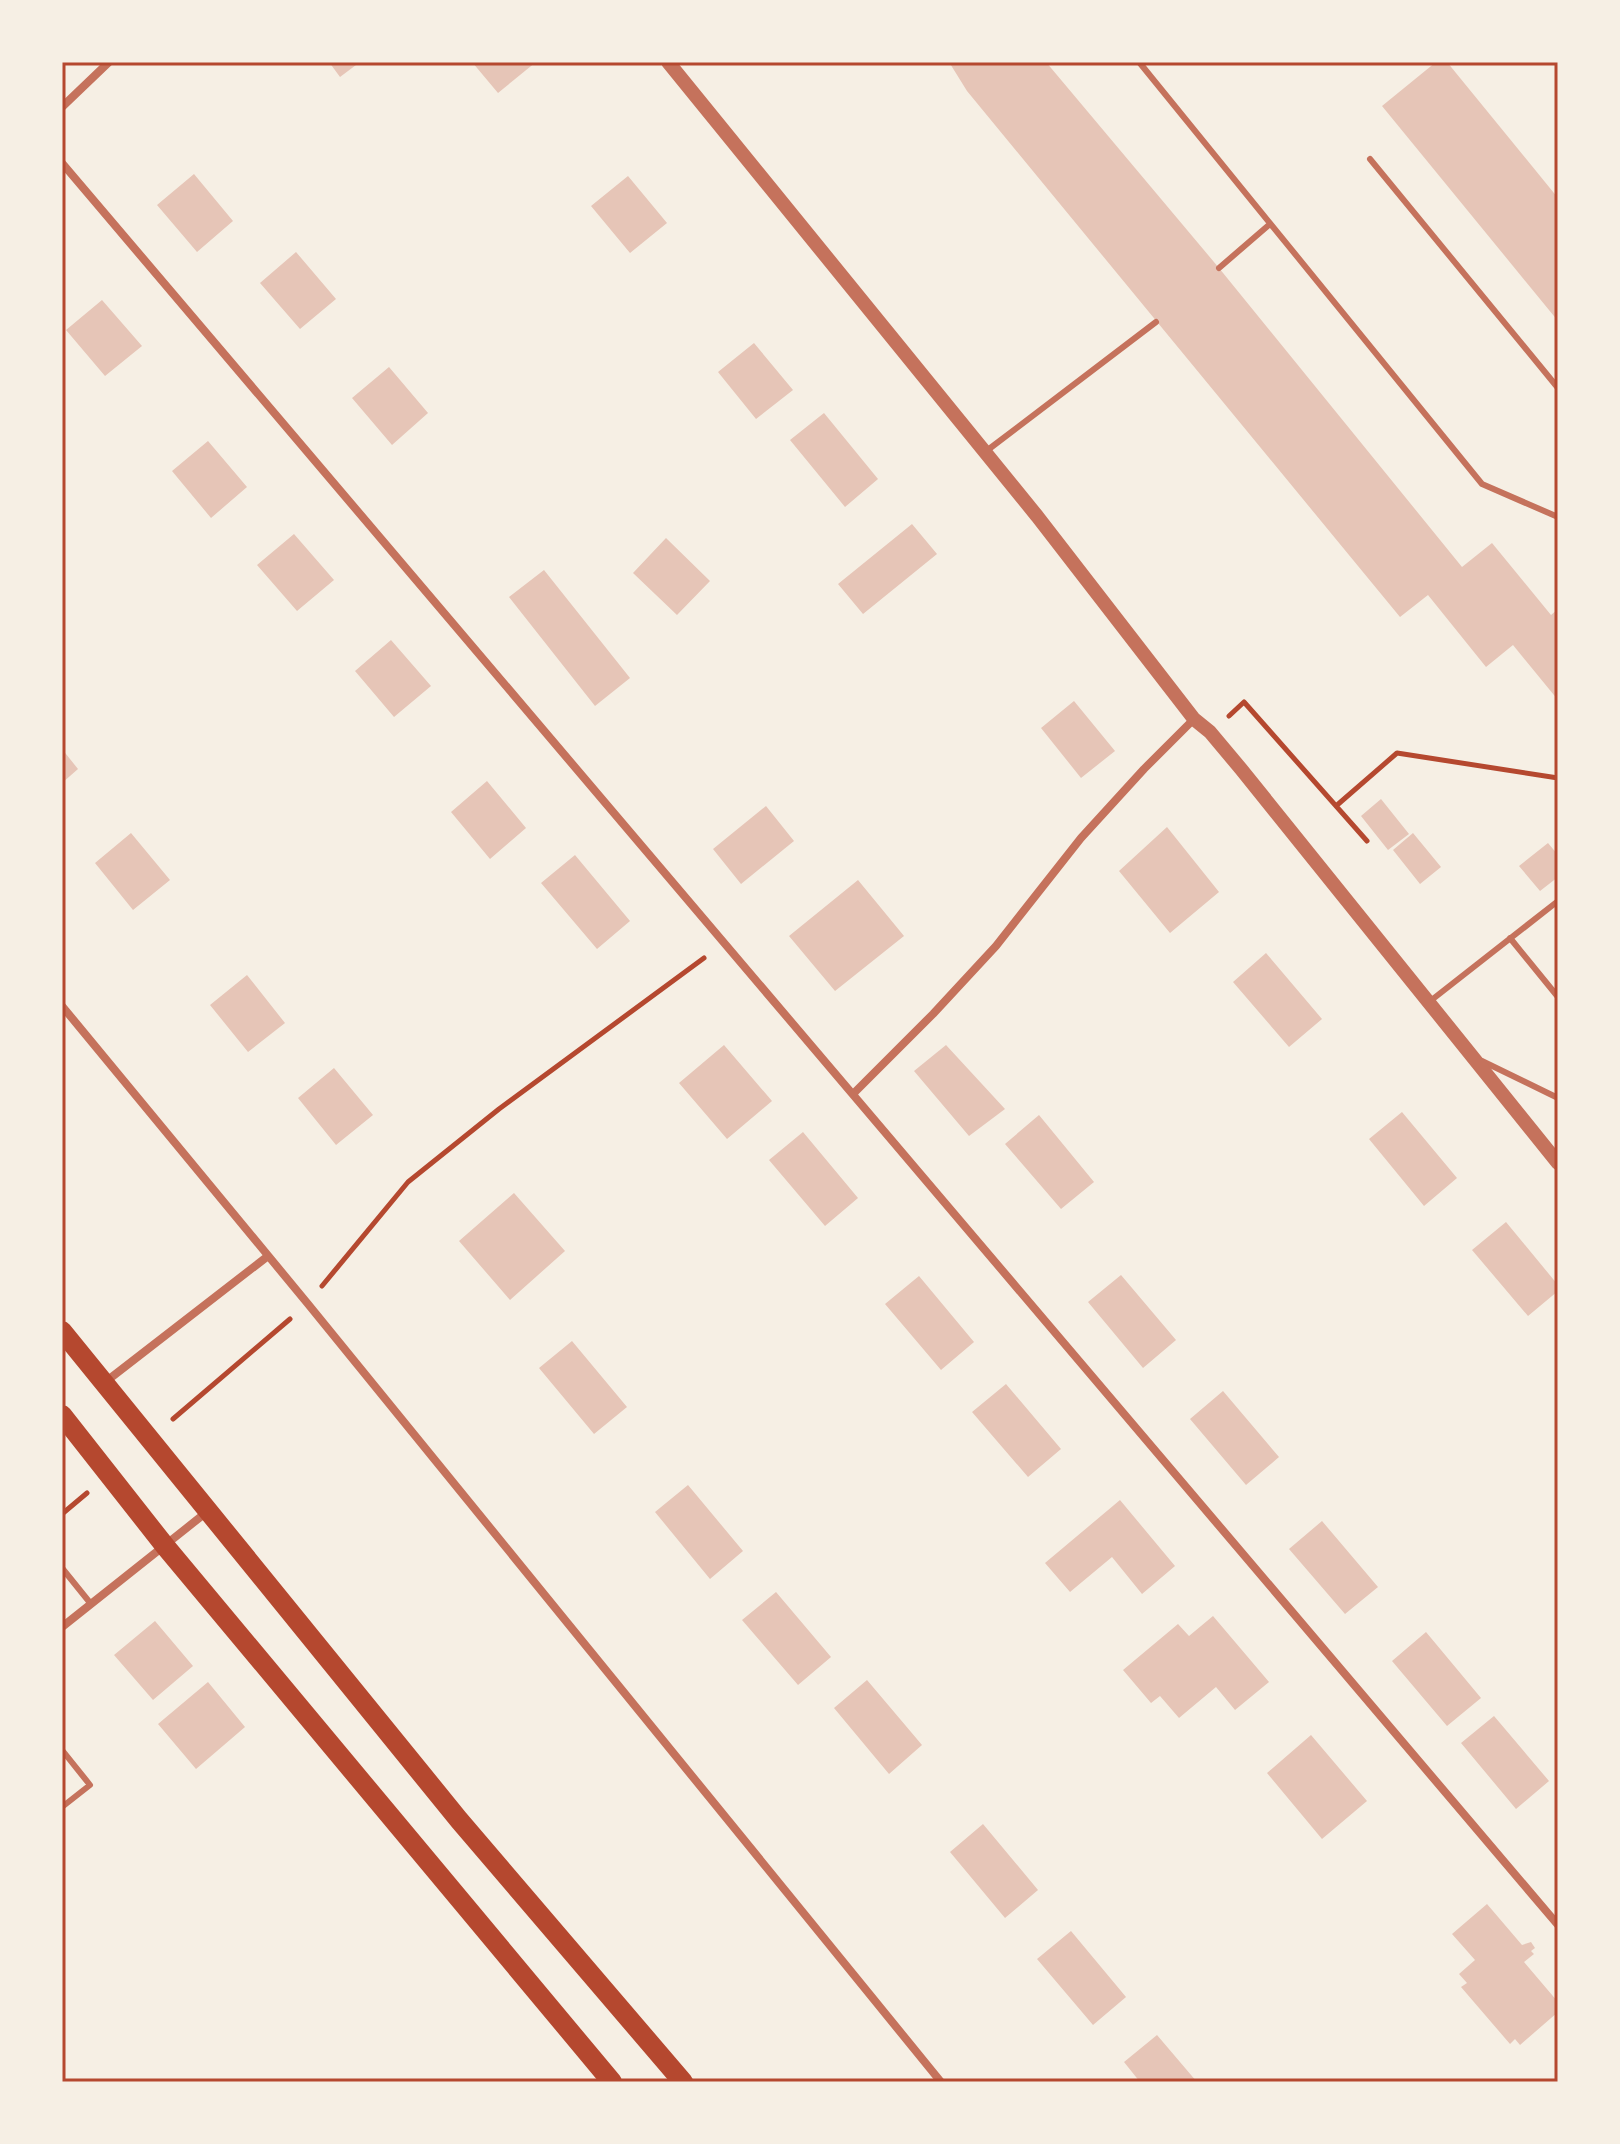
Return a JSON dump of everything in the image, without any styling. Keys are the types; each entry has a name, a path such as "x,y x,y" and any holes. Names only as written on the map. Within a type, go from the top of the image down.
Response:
{"main road":[{"path":"62,1331 459,1820 683,2082"},
{"path":"62,1415 165,1546 612,2082"}],"street":[{"path":"62,107 109,62"},
{"path":"668,62 985,452 1194,719 1210,732 1558,1163"},
{"path":"62,163 1558,1925"},
{"path":"853,1094 996,946 1081,838 1194,719"},
{"path":"62,1006 941,2082"},
{"path":"104,1383 268,1256"},
{"path":"62,1627 208,1511"}],"lane":[{"path":"1139,62 1482,484 1558,517"},
{"path":"1370,159 1558,388"},
{"path":"1219,268 1270,224"},
{"path":"985,452 1156,322"},
{"path":"1429,1002 1558,901"},
{"path":"1510,938 1558,997"},
{"path":"1473,1057 1558,1098"},
{"path":"62,1568 91,1604"},
{"path":"62,1750 90,1785 62,1807"}],"path":[{"path":"1336,806 1397,753 1558,778"},
{"path":"149,1440 308,1304 408,1182 499,1109 724,943"},
{"path":"62,1514 109,1474"}],"building":[{"path":"329,62 360,62 340,77"},
{"path":"472,62 536,62 498,93"},
{"path":"949,62 1046,62 1219,268 1462,567 1492,543 1551,615 1558,609 1558,700 1513,645 1486,667 1428,595 1400,617 967,91"},
{"path":"1436,62 1447,62 1558,198 1558,321 1382,106"},
{"path":"194,174 233,221 197,252 157,205"},
{"path":"628,176 667,223 630,253 591,206"},
{"path":"296,252 336,299 300,329 260,283"},
{"path":"102,300 142,346 105,376 66,330"},
{"path":"754,343 793,390 756,419 718,372"},
{"path":"389,367 428,413 392,445 352,398"},
{"path":"824,413 878,479 845,507 790,440"},
{"path":"208,441 247,487 211,518 172,471"},
{"path":"912,524 937,554 863,614 838,584"},
{"path":"294,534 334,580 297,611 257,565"},
{"path":"666,538 710,581 677,615 633,573"},
{"path":"544,570 630,678 595,706 509,597"},
{"path":"391,640 431,686 394,717 355,671"},
{"path":"1074,701 1115,751 1081,778 1041,728"},
{"path":"62,749 78,769 62,783"},
{"path":"487,781 526,828 490,859 451,812"},
{"path":"1381,799 1409,834 1388,850 1361,816"},
{"path":"766,806 794,841 741,884 713,849"},
{"path":"1167,827 1219,892 1170,933 1119,871"},
{"path":"131,833 170,880 133,910 95,863"},
{"path":"1413,833 1441,867 1420,884 1393,850"},
{"path":"1548,843 1558,855 1558,877 1540,891 1519,866"},
{"path":"575,855 630,921 597,949 541,883"},
{"path":"858,880 904,936 835,991 789,936"},
{"path":"1266,953 1322,1019 1289,1047 1233,982"},
{"path":"247,975 285,1023 248,1052 210,1005"},
{"path":"724,1045 772,1101 727,1139 679,1083"},
{"path":"946,1045 1005,1109 969,1136 914,1071"},
{"path":"334,1068 373,1115 336,1145 298,1098"},
{"path":"1402,1112 1457,1178 1424,1206 1369,1139"},
{"path":"1039,1115 1094,1182 1061,1209 1005,1144"},
{"path":"803,1132 858,1198 825,1226 769,1160"},
{"path":"514,1193 565,1251 510,1300 459,1241"},
{"path":"1506,1222 1558,1285 1558,1291 1528,1316 1472,1250"},
{"path":"1121,1275 1176,1340 1143,1368 1088,1302"},
{"path":"919,1276 974,1342 941,1370 885,1304"},
{"path":"572,1341 627,1407 594,1434 539,1368"},
{"path":"1006,1384 1061,1449 1028,1477 972,1412"},
{"path":"1223,1391 1279,1457 1246,1485 1190,1419"},
{"path":"688,1485 743,1551 710,1579 655,1512"},
{"path":"1120,1500 1175,1566 1142,1594 1112,1557 1070,1592 1045,1563"},
{"path":"1322,1521 1378,1587 1345,1614 1289,1549"},
{"path":"776,1592 831,1657 798,1685 742,1620"},
{"path":"1213,1616 1269,1682 1235,1710 1216,1687 1179,1718 1160,1696 1151,1703 1123,1670 1178,1624 1189,1636"},
{"path":"155,1621 193,1666 153,1700 114,1655"},
{"path":"1426,1632 1481,1698 1447,1726 1392,1661"},
{"path":"867,1680 922,1745 889,1774 834,1708"},
{"path":"208,1682 245,1727 196,1769 158,1724"},
{"path":"1494,1716 1549,1781 1516,1809 1461,1743"},
{"path":"1311,1735 1367,1801 1322,1839 1267,1773"},
{"path":"983,1824 1038,1890 1005,1918 950,1852"},
{"path":"1487,1904 1522,1945 1531,1942 1535,1948 1531,1951 1534,1954 1524,1962 1558,2002 1558,2012 1520,2045 1515,2039 1510,2044 1461,1987 1467,1983 1459,1974 1475,1960 1452,1934"},
{"path":"1071,1931 1126,1997 1093,2025 1037,1959"},
{"path":"1157,2035 1197,2082 1140,2082 1124,2062"}]}
